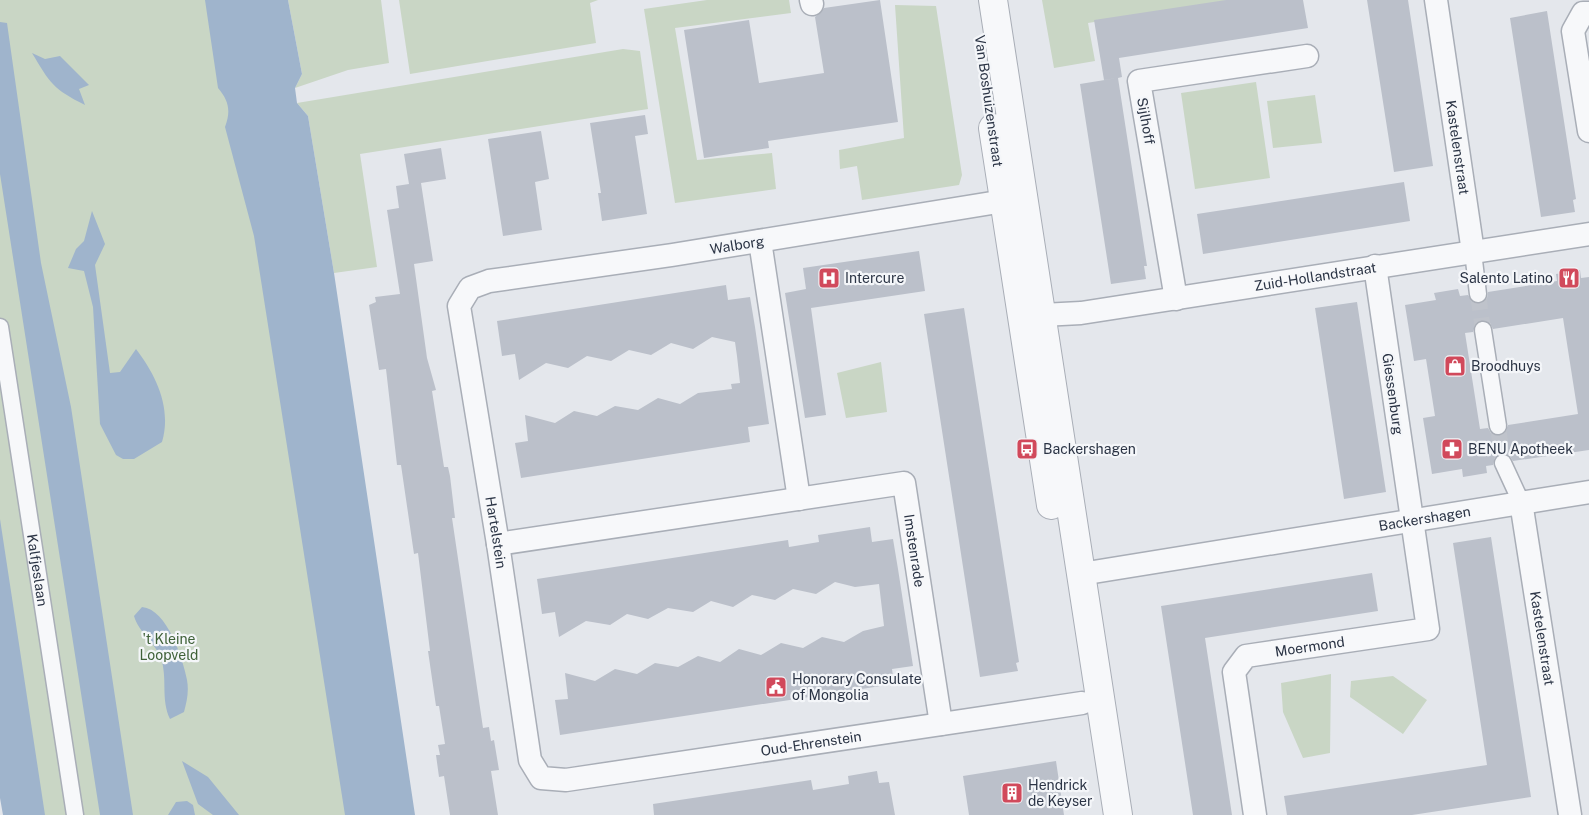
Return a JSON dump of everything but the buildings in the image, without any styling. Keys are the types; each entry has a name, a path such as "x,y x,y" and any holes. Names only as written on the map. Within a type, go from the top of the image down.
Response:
{"street":[{"name":"Van Boshuizenstraat","path":"974,0 1014,200"},
{"name":"Van Boshuizenstraat","path":"993,0 1014,200 1091,702 1099,815"},
{"name":"Kastelenstraat","path":"1436,0 1474,252 1478,294"},
{"path":"1589,12 1583,14 1573,31 1589,131"},
{"name":"Sijlhoff","path":"1176,299 1139,81 1307,56"},
{"name":"Walborg","path":"470,288 489,281 760,241 1014,200"},
{"name":"Zuid-Hollandstraat","path":"1031,314 1082,313 1589,234"},
{"path":"760,241 799,499"},
{"name":"Giessenburg","path":"1375,266 1412,521"},
{"name":"Hartelstein","path":"470,288 459,306 498,544 530,760 541,778"},
{"name":"Kalfjeslaan","path":"0,326 75,815"},
{"path":"1483,330 1498,426"},
{"name":"Kastelenstraat","path":"1503,463 1521,502 1570,815"},
{"name":"Imstenrade","path":"498,544 904,483 941,724"},
{"name":"Backershagen","path":"1072,575 1589,492"},
{"name":"Moermond","path":"1255,815 1234,672 1246,656 1428,628 1412,521"},
{"name":"Van Boshuizenstraat","path":"1091,702 1118,815"},
{"name":"Oud-Ehrenstein","path":"541,778 566,780 1091,702"}],"green space":[{"name":"'t Kleine Loopveld","path":"0,0 214,0 255,220 348,815 41,815 0,549"},
{"path":"288,0 381,0 389,63 348,70 295,88 302,74"},
{"path":"399,0 598,0 590,3 596,43 410,74"},
{"path":"707,0 789,0 791,13 675,28 697,160 772,153 776,189 675,203 644,9"},
{"path":"1042,0 1230,0 1088,23 1095,61 1054,68"},
{"path":"895,5 936,6 962,175 959,185 862,200 857,166 840,169 839,150 904,138"},
{"path":"623,49 640,51 648,109 360,154 377,267 334,273 308,116 297,103"},
{"path":"1256,82 1270,178 1195,189 1181,93"},
{"path":"1315,95 1322,143 1273,148 1267,101"},
{"path":"881,362 887,412 846,418 837,373"},
{"path":"1331,674 1330,753 1303,758 1283,712 1281,683"},
{"path":"1393,676 1427,700 1403,734 1350,697 1351,681"}],"water":[{"path":"205,0 288,0 302,74 295,88 297,103 308,116 334,273 415,815 345,815 254,236 225,127 228,106 225,97 218,88"},
{"path":"0,22 7,23 41,263 71,407 133,815 100,815 0,174"},
{"path":"32,53 45,59 60,56 89,85 79,89 85,105 53,84 43,72"},
{"path":"92,211 105,244 95,265 110,373 120,372 136,349 156,381 163,404 165,429 162,442 134,459 123,459 116,455 100,424 93,307 84,271 68,268 76,249 84,241"},
{"path":"0,519 45,815 3,815 0,798"},
{"path":"142,607 151,610 159,616 166,625 178,648 185,671 188,692 184,712 170,719 167,712 160,655 136,622 134,616"},
{"path":"182,761 208,777 239,815 213,815 198,804"},
{"path":"187,801 193,805 195,815 168,815 176,802"}],"tunnel":[{"path":"1478,294 1483,330"},
{"path":"1498,426 1503,463"}],"place":[{"name":"Intercure","path":"829,278"},
{"name":"Salento Latino","path":"1569,278"},
{"name":"Broodhuys","path":"1455,366"},
{"name":"Backershagen","path":"1027,449"},
{"name":"BENU Apotheek","path":"1452,449"},
{"name":"Honorary Consulate of Mongolia","path":"776,687"},
{"name":"Hendrick de Keyser","path":"1012,793"}]}
